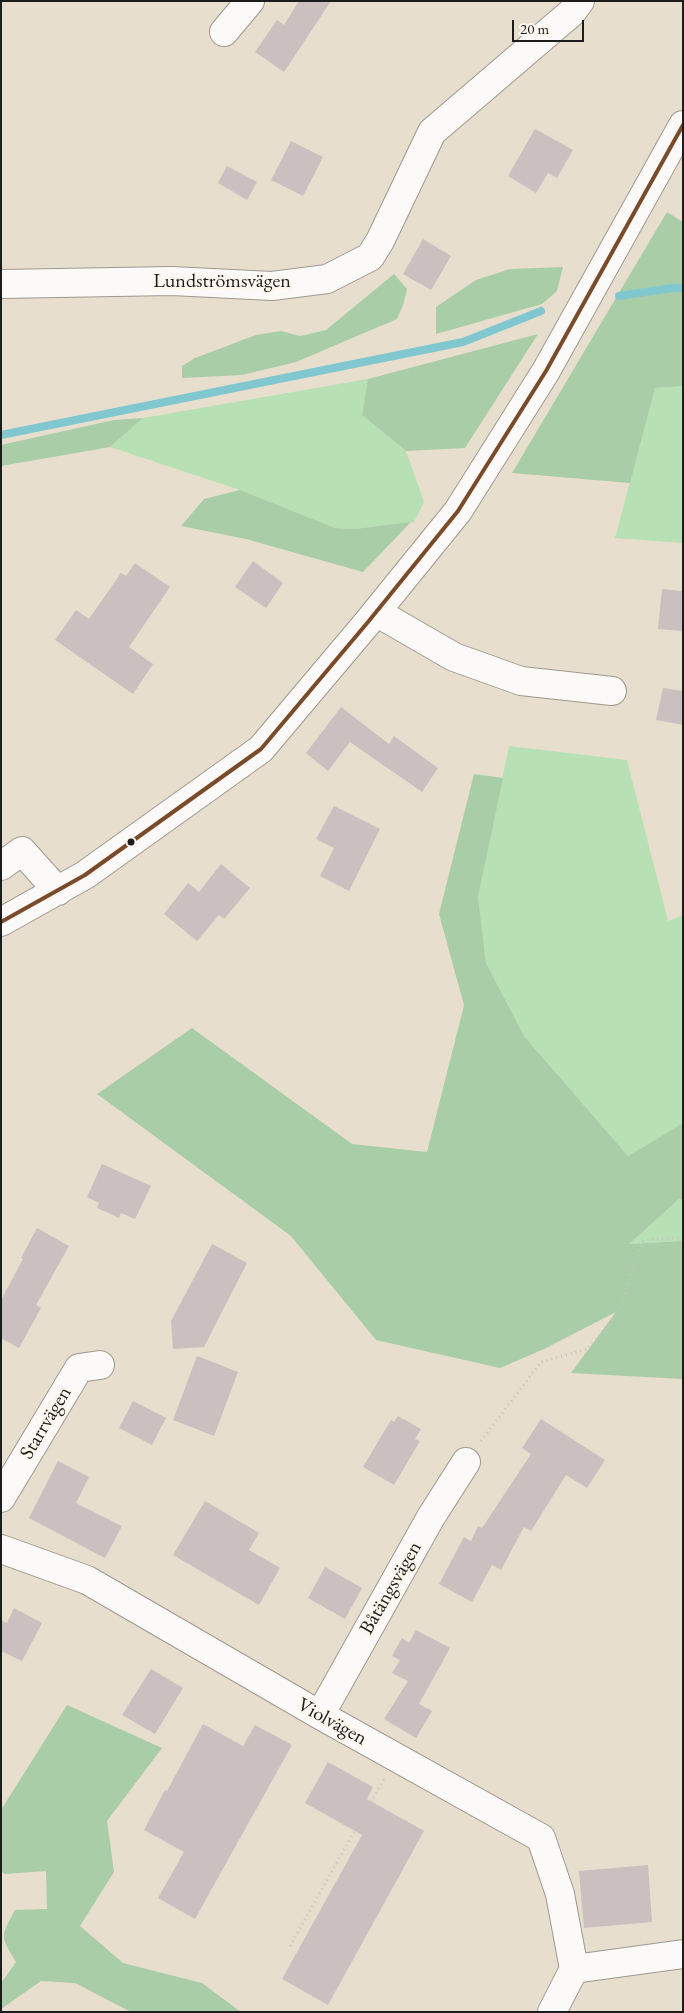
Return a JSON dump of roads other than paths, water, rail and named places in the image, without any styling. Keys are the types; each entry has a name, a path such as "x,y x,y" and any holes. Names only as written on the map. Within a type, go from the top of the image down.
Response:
{"street":[{"path":"224,32 250,1"},
{"name":"Lundströmsvägen","path":"1,284 172,281 272,286 327,279 370,257 380,241 432,132 571,13 580,1"},
{"path":"1,922 85,876 261,749 376,612 458,510 546,371 683,125"},
{"path":"376,612 454,657 521,682 612,691"},
{"path":"1,866 22,851 58,891"},
{"name":"Starrvägen","path":"1,1498 79,1368 100,1365"},
{"name":"Båtängsvägen","path":"320,1715 439,1504 466,1462"},
{"name":"Violvägen","path":"1,1549 87,1580 320,1715 541,1838 560,1894 574,1970"},
{"path":"552,2012 574,1970 683,1954"}],"waterway":[{"path":"619,296 683,288"},
{"path":"1,435 463,342 541,311"}]}
